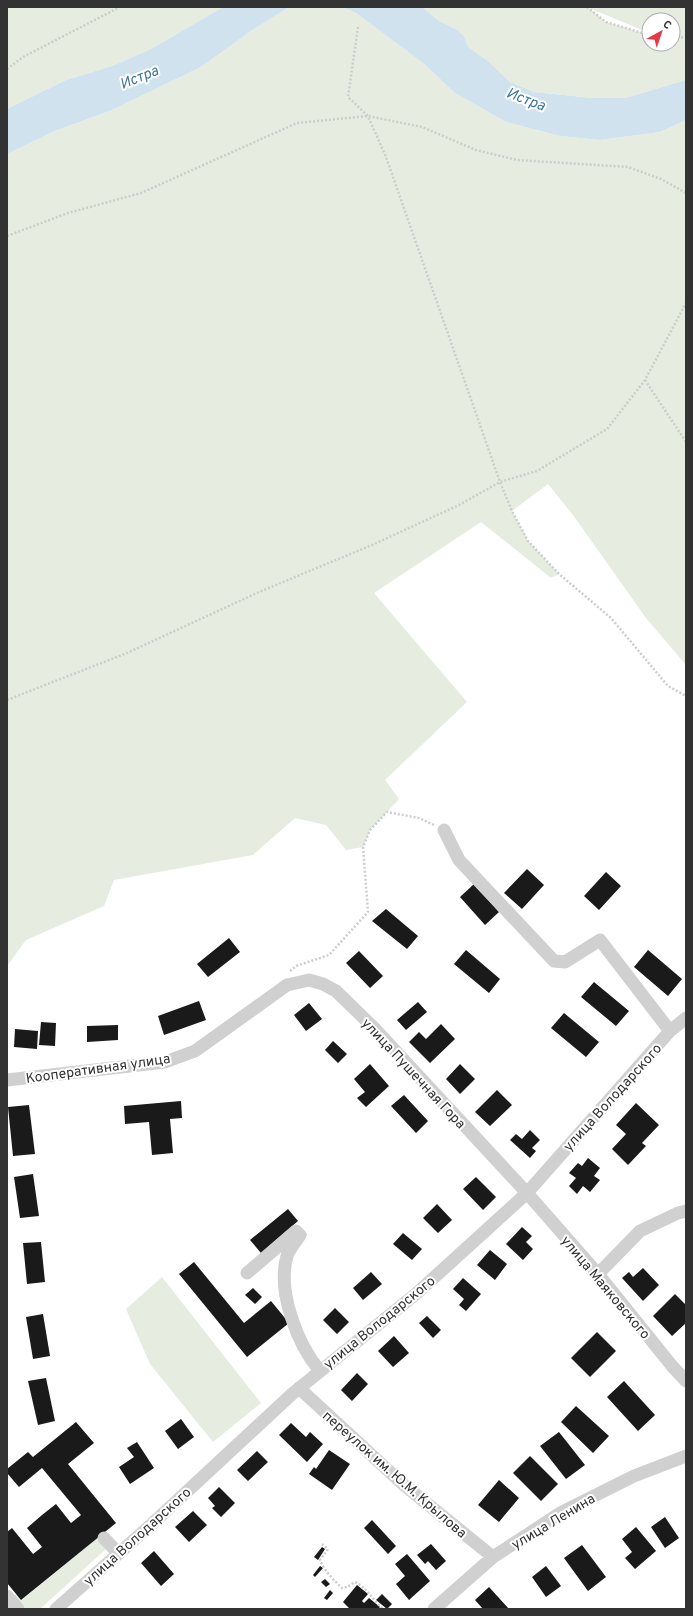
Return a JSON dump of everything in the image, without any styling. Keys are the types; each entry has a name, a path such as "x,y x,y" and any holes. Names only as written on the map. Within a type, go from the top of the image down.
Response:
{"street":[{"path":"444,830 459,860 554,961 565,962 600,940 670,1031"},
{"name":"улица Пушечная Гора","path":"288,985 309,980 324,984 336,991 374,1028 527,1193"},
{"name":"Кооперативная улица","path":"7,1080 165,1062 196,1051 288,985"},
{"name":"улица Володарского","path":"56,1609 299,1388 417,1293 527,1193 670,1031 686,1018"},
{"name":"улица Маяковского","path":"527,1193 598,1274 672,1366 686,1381"},
{"path":"598,1274 640,1230 678,1213 686,1212"},
{"path":"247,1273 296,1231 300,1235 287,1255 283,1285 295,1330 309,1358 320,1371"},
{"name":"переулок им. Ю.М. Крылова","path":"299,1388 404,1485 493,1557"},
{"name":"улица Ленина","path":"434,1609 493,1557 562,1512 634,1476 686,1456"},
{"path":"104,1538 118,1553"},
{"path":"7,1596 18,1609"}],"path":[{"path":"7,69 23,57 120,7"},
{"path":"587,7 606,22 641,32"},
{"path":"358,28 348,97 368,116 386,157 500,482 512,511 528,541 559,574 611,618 668,686 686,696"},
{"path":"7,236 68,213 141,193 297,123 368,116 422,127 476,150 516,160 628,167 661,179 686,193"},
{"path":"7,700 127,653 259,592 372,545 459,505 500,482 537,471 607,429 645,380 686,303"},
{"path":"645,380 686,442"},
{"path":"288,985 287,977 290,969 329,955 368,912 363,847 370,830 387,812 419,818 444,830"},
{"path":"322,1544 328,1549 320,1560 333,1579 342,1588 355,1582 359,1584 369,1592 371,1597 383,1609"}],"shaded area":[{"path":"7,7 223,7 151,49 112,66 66,80 7,109"},
{"path":"289,7 342,7 356,13 423,63 455,93 506,122 560,136 600,140 660,132 686,120 686,665 646,618 573,515 548,484 512,511 528,541 559,574 551,578 481,522 374,593 467,702 385,780 399,799 370,830 363,847 346,850 326,825 295,818 253,855 114,880 104,906 26,940 7,966 7,154 55,131 112,110 201,67 251,31"},
{"path":"422,7 686,7 686,80 625,98 593,98 534,92 510,82 488,61 468,47 464,36 456,29 439,21"},
{"path":"162,1277 261,1403 213,1442 150,1364 126,1309"},
{"path":"97,1538 106,1549 40,1609 7,1609 7,1602 16,1594 22,1600"}],"water":[{"name":"Истра","path":"223,7 289,7 251,31 201,67 112,110 55,131 7,154 7,109 66,80 112,66 151,49"},
{"name":"Истра","path":"342,7 422,7 439,21 456,29 464,36 468,47 488,61 510,82 534,92 593,98 625,98 686,80 686,120 660,132 600,140 560,136 506,122 455,93 423,63 356,13"}],"building":[{"path":"527,869 544,885 522,909 504,893"},
{"path":"606,872 621,886 599,910 584,896"},
{"path":"474,884 499,912 485,925 460,897"},
{"path":"386,909 418,936 407,949 372,921"},
{"path":"229,938 240,952 208,977 197,964"},
{"path":"466,950 500,979 489,993 454,964"},
{"path":"648,950 682,979 668,996 634,967"},
{"path":"359,951 383,976 370,988 346,963"},
{"path":"594,982 629,1011 616,1026 581,997"},
{"path":"199,1001 206,1020 164,1035 158,1016"},
{"path":"418,1002 427,1012 406,1030 397,1020"},
{"path":"309,1003 322,1019 306,1031 294,1015"},
{"path":"564,1013 599,1042 586,1057 551,1028"},
{"path":"41,1022 56,1023 55,1046 39,1045"},
{"path":"441,1024 455,1039 430,1063 409,1042 419,1032 426,1039"},
{"path":"118,1025 118,1040 87,1042 87,1026"},
{"path":"15,1029 38,1031 37,1049 14,1047"},
{"path":"333,1041 347,1054 338,1063 325,1050"},
{"path":"370,1064 389,1086 366,1107 357,1098 365,1092 354,1079"},
{"path":"460,1064 475,1079 460,1094 446,1079"},
{"path":"497,1090 512,1105 490,1126 475,1112"},
{"path":"404,1095 428,1121 416,1133 391,1106"},
{"path":"181,1101 182,1118 170,1119 173,1153 152,1155 149,1122 125,1124 124,1106"},
{"path":"636,1103 659,1125 642,1143 646,1146 628,1165 612,1149 626,1134 616,1125"},
{"path":"29,1105 35,1154 13,1156 8,1107"},
{"path":"530,1130 540,1140 532,1148 536,1151 530,1158 510,1140 516,1134 522,1139"},
{"path":"588,1158 600,1168 594,1176 600,1180 590,1192 583,1186 577,1194 569,1186 576,1178 569,1173 578,1163 582,1166"},
{"path":"33,1174 39,1216 20,1218 14,1177"},
{"path":"476,1177 496,1197 483,1210 463,1189"},
{"path":"437,1204 452,1220 438,1233 423,1218"},
{"path":"288,1209 298,1221 261,1253 250,1240"},
{"path":"522,1227 532,1236 526,1242 533,1249 523,1260 506,1244"},
{"path":"403,1233 422,1249 412,1260 393,1244"},
{"path":"41,1242 45,1282 27,1284 23,1243"},
{"path":"490,1250 507,1264 495,1280 477,1265"},
{"path":"194,1262 244,1323 271,1301 289,1323 247,1357 179,1274"},
{"path":"643,1268 659,1285 643,1301 622,1278 629,1272 633,1277"},
{"path":"371,1272 382,1284 363,1300 353,1288"},
{"path":"463,1278 481,1294 466,1311 459,1305 464,1299 453,1289"},
{"path":"253,1288 262,1297 255,1304 245,1295"},
{"path":"675,1294 686,1305 686,1323 672,1336 653,1316"},
{"path":"335,1308 349,1322 337,1334 323,1320"},
{"path":"43,1314 50,1356 33,1359 26,1317"},
{"path":"427,1316 441,1330 433,1338 419,1323"},
{"path":"597,1332 616,1351 590,1377 571,1358"},
{"path":"394,1336 409,1353 393,1367 378,1351"},
{"path":"357,1373 368,1384 352,1401 341,1390"},
{"path":"46,1378 55,1421 38,1425 28,1381"},
{"path":"624,1381 655,1415 638,1431 607,1397"},
{"path":"576,1406 609,1436 593,1453 561,1422"},
{"path":"181,1419 194,1437 178,1449 165,1431"},
{"path":"76,1422 94,1443 68,1464 116,1523 21,1600 7,1583 7,1532 12,1528 33,1554 42,1547 27,1528 42,1515 56,1504 71,1523 81,1515 42,1468 19,1487 7,1473 7,1469 28,1452 33,1457"},
{"path":"291,1423 306,1437 310,1432 323,1444 307,1462 279,1435"},
{"path":"559,1432 585,1465 566,1479 540,1446"},
{"path":"137,1442 154,1468 130,1484 119,1467 134,1457 127,1448"},
{"path":"329,1450 350,1464 332,1490 309,1474 314,1467 316,1469"},
{"path":"257,1451 268,1462 248,1481 237,1470"},
{"path":"530,1456 558,1484 541,1501 513,1473"},
{"path":"499,1480 519,1498 499,1522 478,1505"},
{"path":"219,1487 235,1503 221,1517 212,1508 215,1506 208,1498"},
{"path":"193,1511 207,1525 189,1542 175,1527"},
{"path":"665,1517 679,1538 665,1548 651,1527"},
{"path":"372,1520 396,1546 388,1554 364,1528"},
{"path":"636,1527 656,1551 635,1569 625,1558 632,1552 622,1539"},
{"path":"431,1544 446,1561 436,1570 428,1561 425,1564 417,1555"},
{"path":"582,1545 606,1577 588,1591 564,1558"},
{"path":"322,1547 325,1549 318,1560 314,1557"},
{"path":"154,1551 174,1574 161,1586 141,1563"},
{"path":"407,1554 430,1581 409,1600 396,1584 405,1576 395,1564"},
{"path":"320,1566 323,1568 315,1577 313,1575"},
{"path":"546,1566 561,1586 546,1597 532,1577"},
{"path":"325,1579 330,1584 326,1587 321,1582"},
{"path":"357,1585 368,1594 362,1601 364,1603 369,1598 380,1607 378,1609 350,1609 343,1602"},
{"path":"489,1587 509,1609 483,1609 475,1600"},
{"path":"330,1590 333,1593 327,1600 324,1598"},
{"path":"382,1594 392,1604 387,1609 376,1600"}]}
